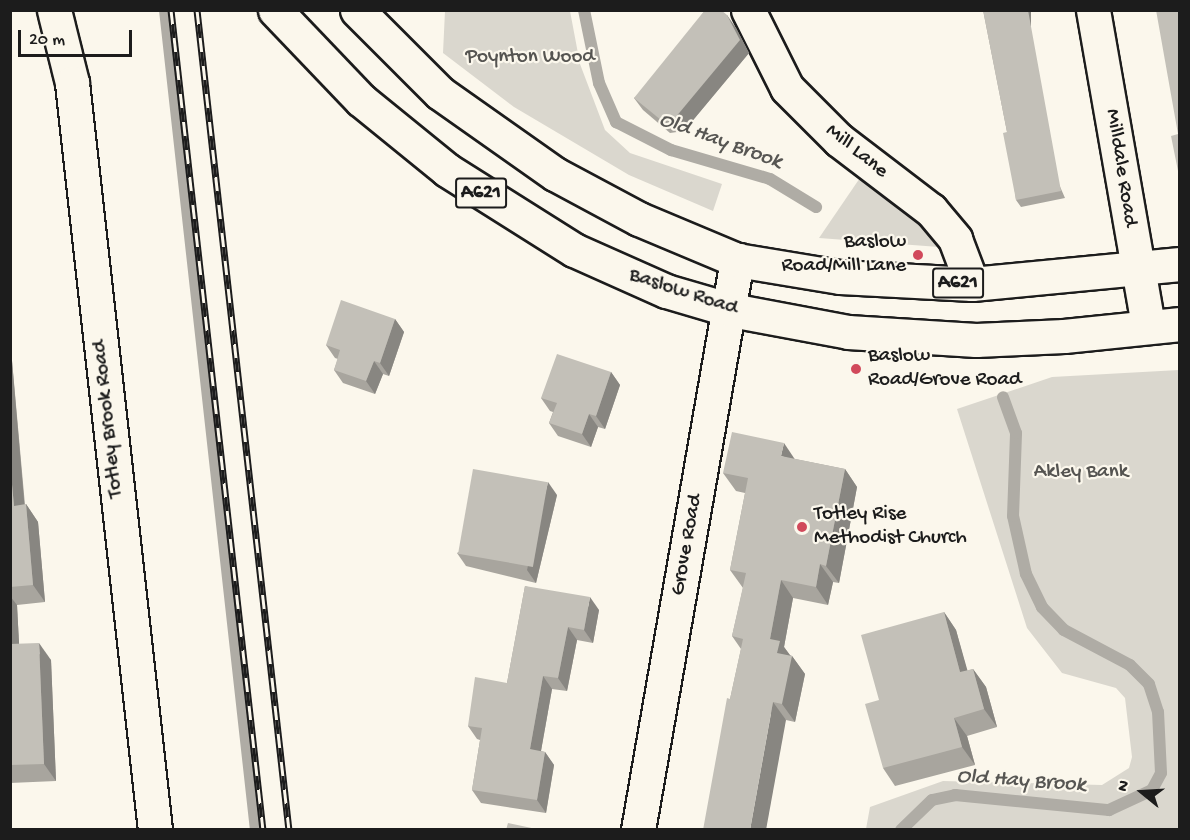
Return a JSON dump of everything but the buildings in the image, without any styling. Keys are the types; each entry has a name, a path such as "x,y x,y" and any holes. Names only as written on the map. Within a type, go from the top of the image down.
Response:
{"street":[{"name":"Totley Brook Road","path":"54,10 72,83 155,830"},
{"name":"Baslow Road","path":"275,10 368,106 477,191 542,231 620,273 731,310 848,332 976,340 1064,336 1148,324 1179,324"},
{"name":"A621","path":"357,10 440,93 555,174 639,219 737,260 840,277 972,284 1179,264"},
{"name":"Mill Lane","path":"748,10 787,88 839,140 930,210 955,239 972,284"},
{"name":"Milldale Road","path":"1093,10 1136,267 1148,324"},
{"name":"Grove Road","path":"638,830 731,310 737,260"}],"green space":[{"name":"Poynton Wood","path":"445,11 570,11 580,64 605,130 630,153 722,184 713,211 629,175 514,107 443,53"},
{"path":"864,172 940,238 939,247 819,238"},
{"name":"Akley Bank","path":"1179,370 1179,829 866,829 870,807 943,781 1102,785 1129,768 1132,757 1125,698 1116,688 1062,673 1027,628 957,409 1052,377"}],"waterway":[{"path":"165,10 256,830"},
{"name":"Old Hay Brook","path":"584,10 599,83 616,122 671,150 770,179 816,207"},
{"name":"Old Hay Brook","path":"901,830 932,800 955,795 1109,810 1152,790 1161,773 1158,712 1149,684 1130,665 1064,630 1042,607 1026,574 1013,516 1016,433 1003,397"}],"railway":[{"path":"171,10 263,830"},
{"path":"197,10 289,830"}],"place":[{"name":"Baslow Road/Mill Lane","path":"918,255"},
{"name":"Baslow Road/Grove Road","path":"856,369"},
{"name":"Totley Rise Methodist Church","path":"802,527"}]}
